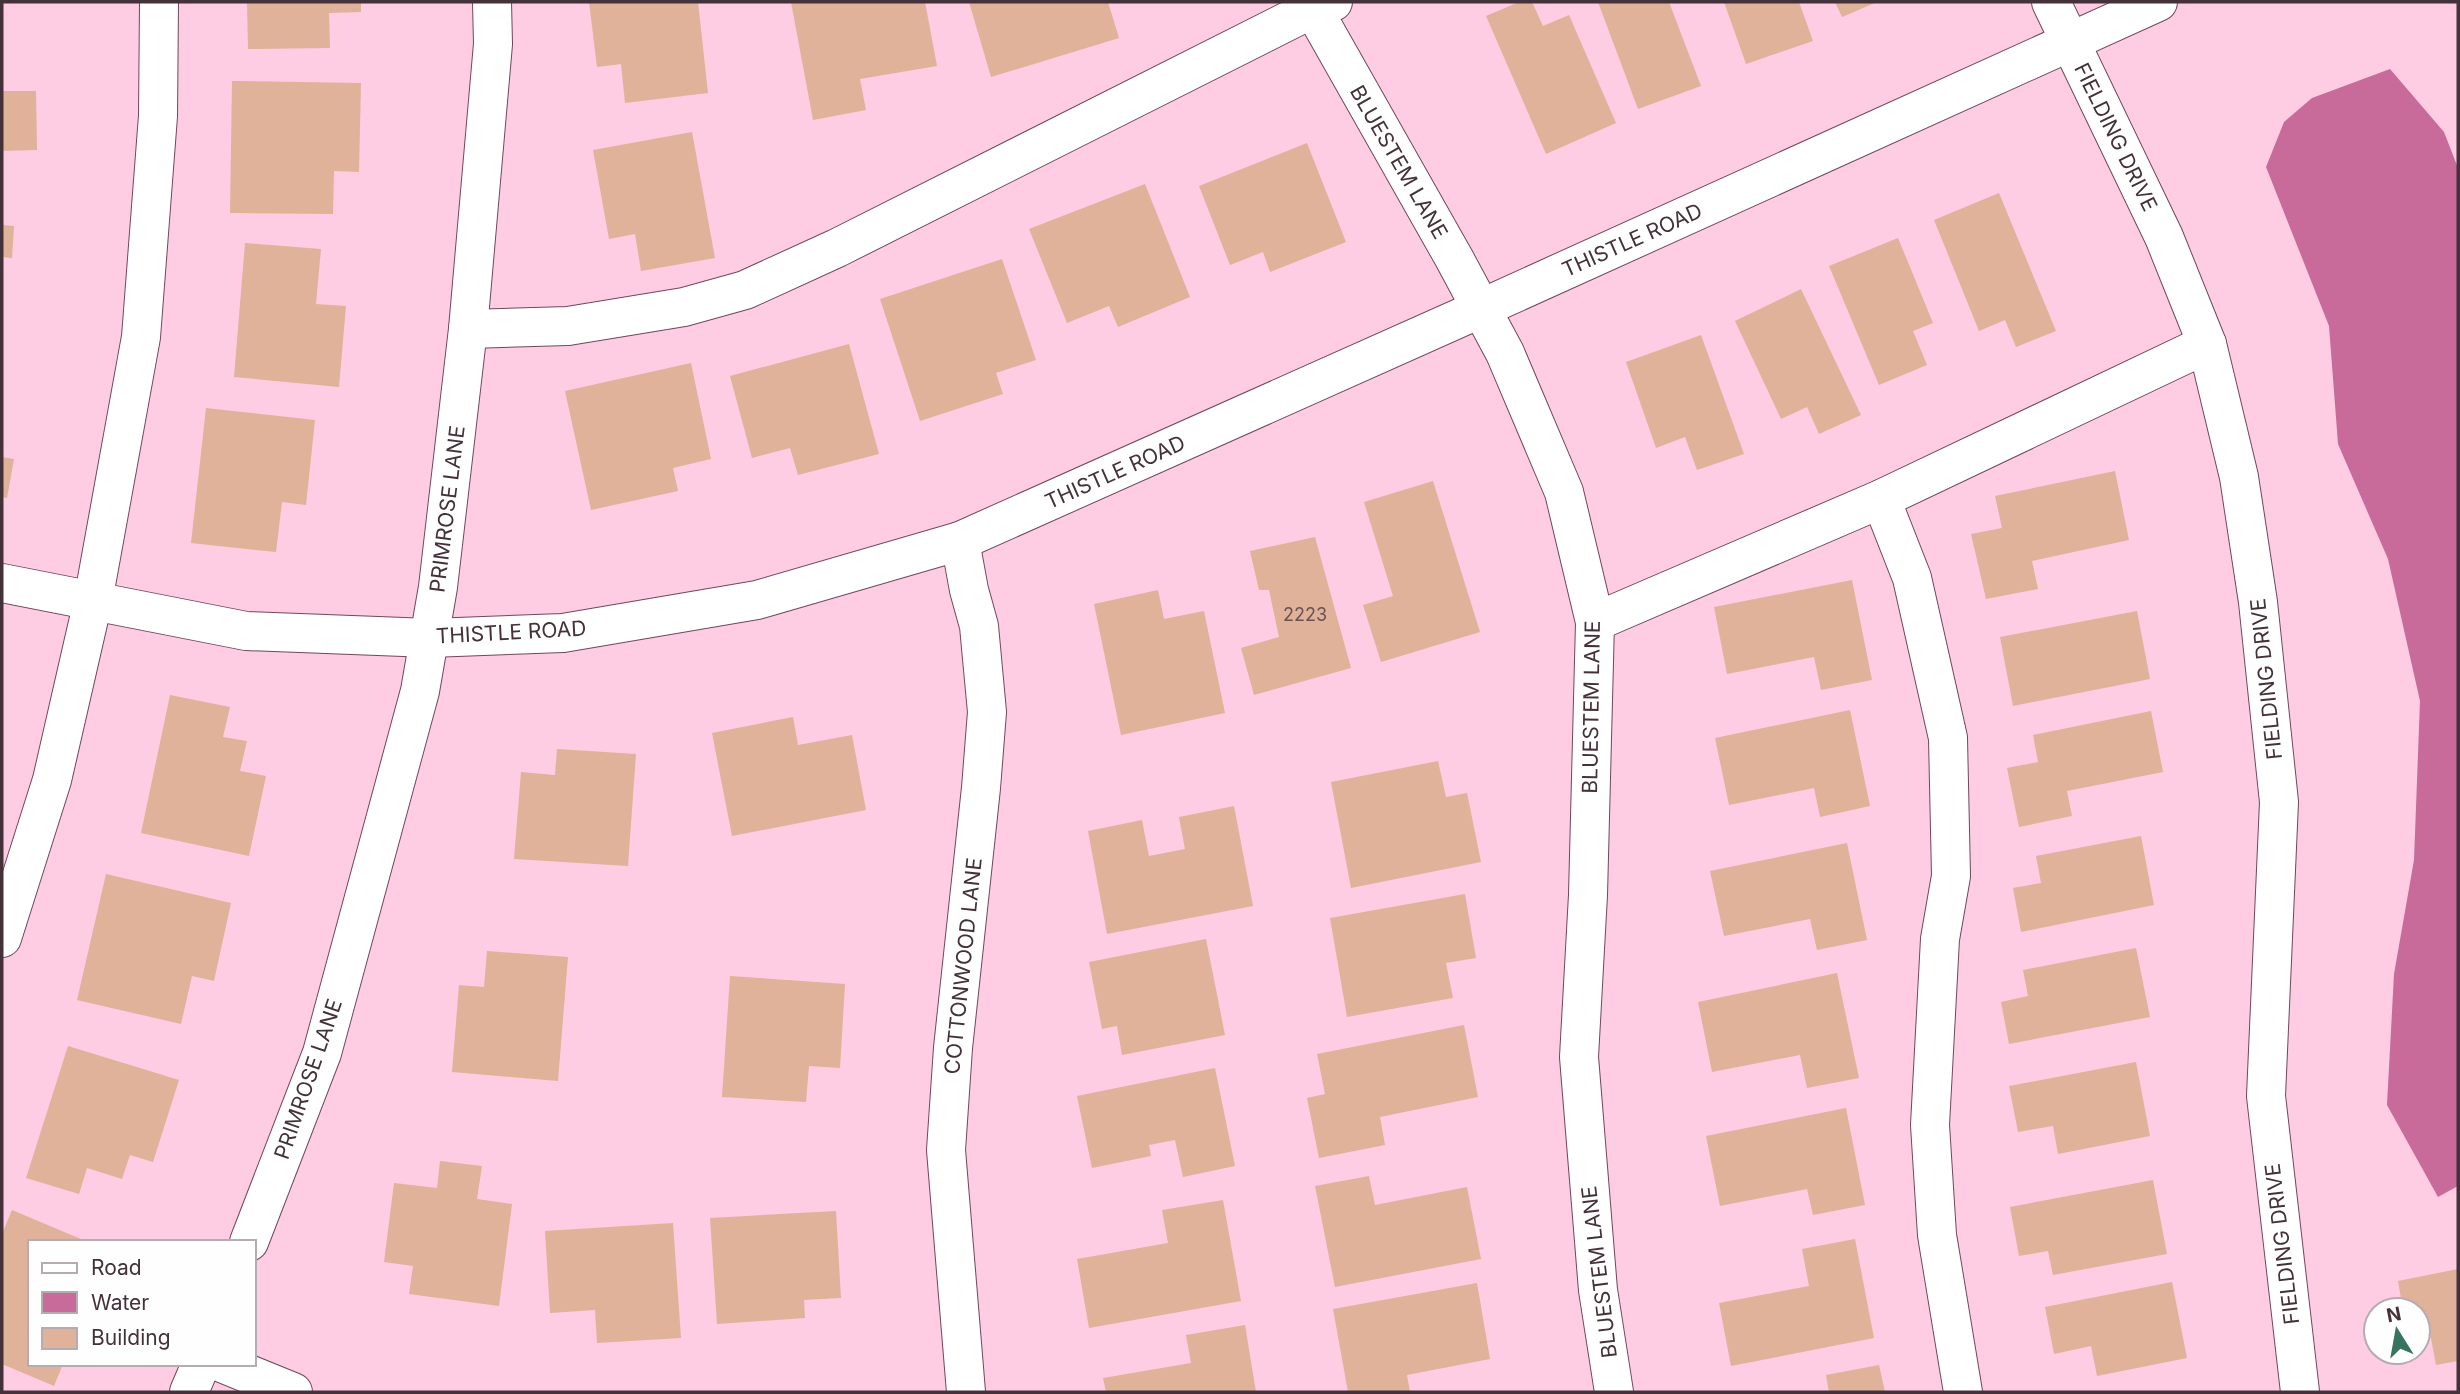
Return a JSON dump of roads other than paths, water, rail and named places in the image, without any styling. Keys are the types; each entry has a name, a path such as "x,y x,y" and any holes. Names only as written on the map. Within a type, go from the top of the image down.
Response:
{"street":[{"path":"2,938 52,780 93,601 141,337 158,116 159,2"},
{"name":"PRIMROSE LANE","path":"250,1240 322,1053 420,691 438,587 468,329 493,44 492,2"},
{"name":"FIELDING DRIVE","path":"2051,2 2164,237 2207,344 2239,477 2258,602 2279,802 2266,1096 2300,1392"},
{"name":"THISTLE ROAD","path":"2,583 246,631 430,638 564,633 757,600 960,541 2158,2"},
{"path":"468,329 568,326 684,307 745,290 837,248 1318,4"},
{"name":"BLUESTEM LANE","path":"1318,4 1504,352 1564,492 1595,622 1588,895 1579,1058 1598,1290 1614,1392"},
{"path":"1595,622 1881,499 2207,344"},
{"path":"1881,499 1912,578 1948,738 1951,876 1940,939 1930,1125 1937,1235 1963,1392"},
{"name":"COTTONWOOD LANE","path":"960,541 979,626 987,712 953,1048 946,1150 966,1392"},
{"path":"189,1392 200,1366"},
{"path":"229,1366 293,1392"}],"water":[{"path":"2390,69 2444,132 2458,168 2458,1186 2438,1197 2387,1105 2394,974 2414,860 2420,701 2388,559 2338,444 2329,326 2266,167 2284,122 2312,98"}]}
